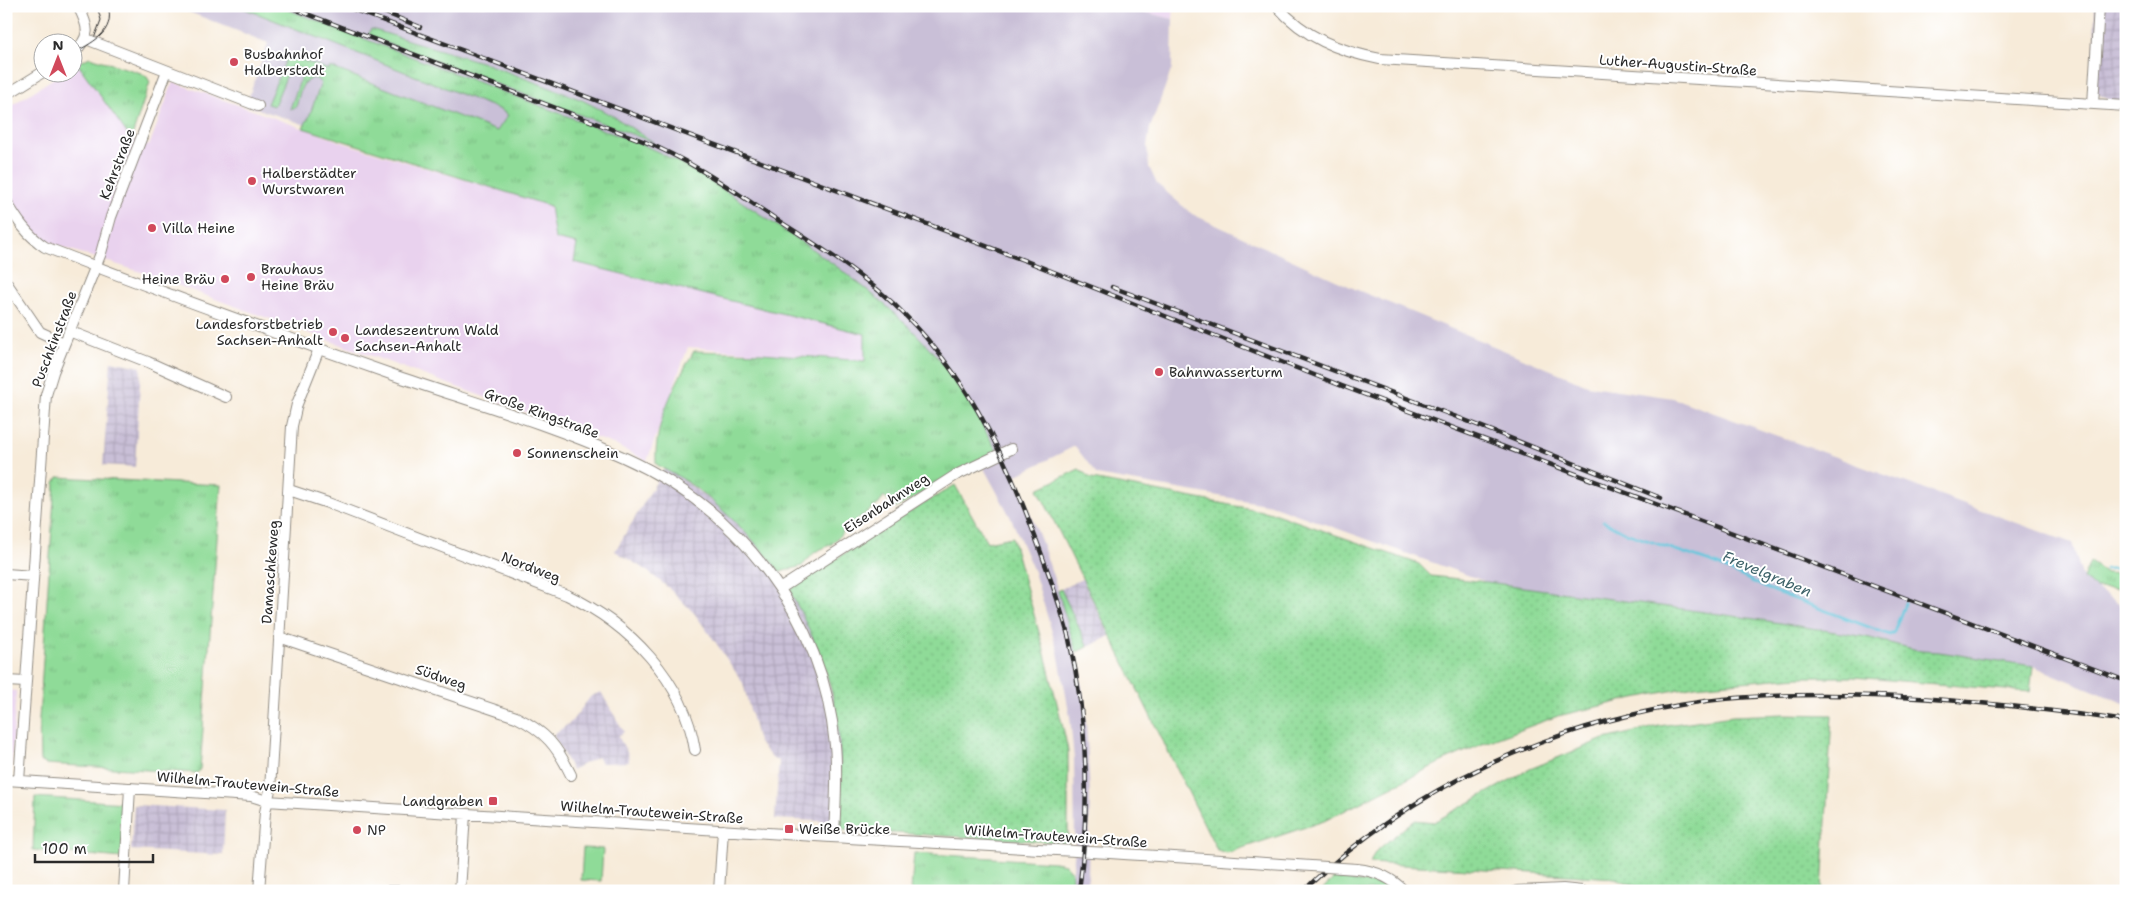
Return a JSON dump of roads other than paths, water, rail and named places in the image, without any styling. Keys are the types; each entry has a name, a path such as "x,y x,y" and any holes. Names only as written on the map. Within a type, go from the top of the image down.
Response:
{"street":[{"path":"78,6 87,28 86,39 82,43"},
{"name":"Luther-Augustin-Straße","path":"1277,6 1297,26 1319,40 1343,51 1380,59 2126,106"},
{"path":"2093,104 2099,6"},
{"path":"86,39 258,106"},
{"name":"Kehrstraße","path":"96,267 112,217 167,72"},
{"path":"6,95 32,79"},
{"name":"Große Ringstraße","path":"6,201 21,226 31,238 44,247 319,349 546,428 622,457 655,473 697,499 737,535 781,588 804,627 815,656 831,718 836,766 834,837"},
{"name":"Puschkinstraße","path":"19,781 46,395 64,343 96,267"},
{"path":"6,282 40,332 64,343"},
{"path":"69,331 148,362 226,397"},
{"name":"Damaschkeweg","path":"260,891 267,801 270,790 293,415 319,349"},
{"name":"Eisenbahnweg","path":"781,588 956,475 1011,449"},
{"name":"Nordweg","path":"289,490 567,595 593,607 622,628 647,652 662,672 681,703 695,750"},
{"path":"6,574 33,576"},
{"name":"Südweg","path":"279,637 525,722 541,731 554,744 571,775"},
{"path":"6,681 26,682"},
{"name":"Wilhelm-Trautewein-Straße","path":"6,780 251,796 267,801 834,837 1071,849 1358,869 1386,876 1404,891"},
{"path":"124,891 130,788"},
{"path":"460,891 465,814"},
{"path":"720,891 723,830"},
{"path":"1517,891 1563,889 1582,891"},
{"path":"388,891 400,891"}],"waterway":[{"name":"Frevelgraben","path":"1603,521 1626,533 1716,564 1768,589 1890,635 1894,632 1905,603"},
{"name":"Frevelgraben","path":"2105,569 2126,568"}],"tram line":[{"path":"95,36 101,20 97,6"},
{"path":"82,48 94,41 105,30 110,15 108,6"}],"railway":[{"path":"286,6 643,141 677,157 726,186 842,262 890,301 926,337 962,386 993,439 1019,494 1065,624 1080,701 1085,764 1085,828 1079,891"},
{"path":"344,6 1026,261 1342,386 2126,681"},
{"path":"369,6 420,27"},
{"path":"1112,287 1462,419 1661,498"},
{"path":"1303,891 1346,853 1391,820 1439,790 1489,764 1541,742 1595,725 1650,711 1735,698 1795,695 1862,696 1976,702 2126,721"}],"place":[{"name":"Busbahnhof Halberstadt","path":"234,62"},
{"name":"Halberstädter Wurstwaren","path":"252,181"},
{"name":"Villa Heine","path":"152,228"},
{"name":"Brauhaus Heine Bräu","path":"251,277"},
{"name":"Heine Bräu","path":"225,279"},
{"name":"Landesforstbetrieb Sachsen-Anhalt","path":"333,332"},
{"name":"Landeszentrum Wald Sachsen-Anhalt","path":"345,338"},
{"name":"Bahnwasserturm","path":"1159,372"},
{"name":"Sonnenschein","path":"517,453"},
{"name":"Landgraben","path":"493,801"},
{"name":"Weiße Brücke","path":"789,829"},
{"name":"NP","path":"357,830"}]}
